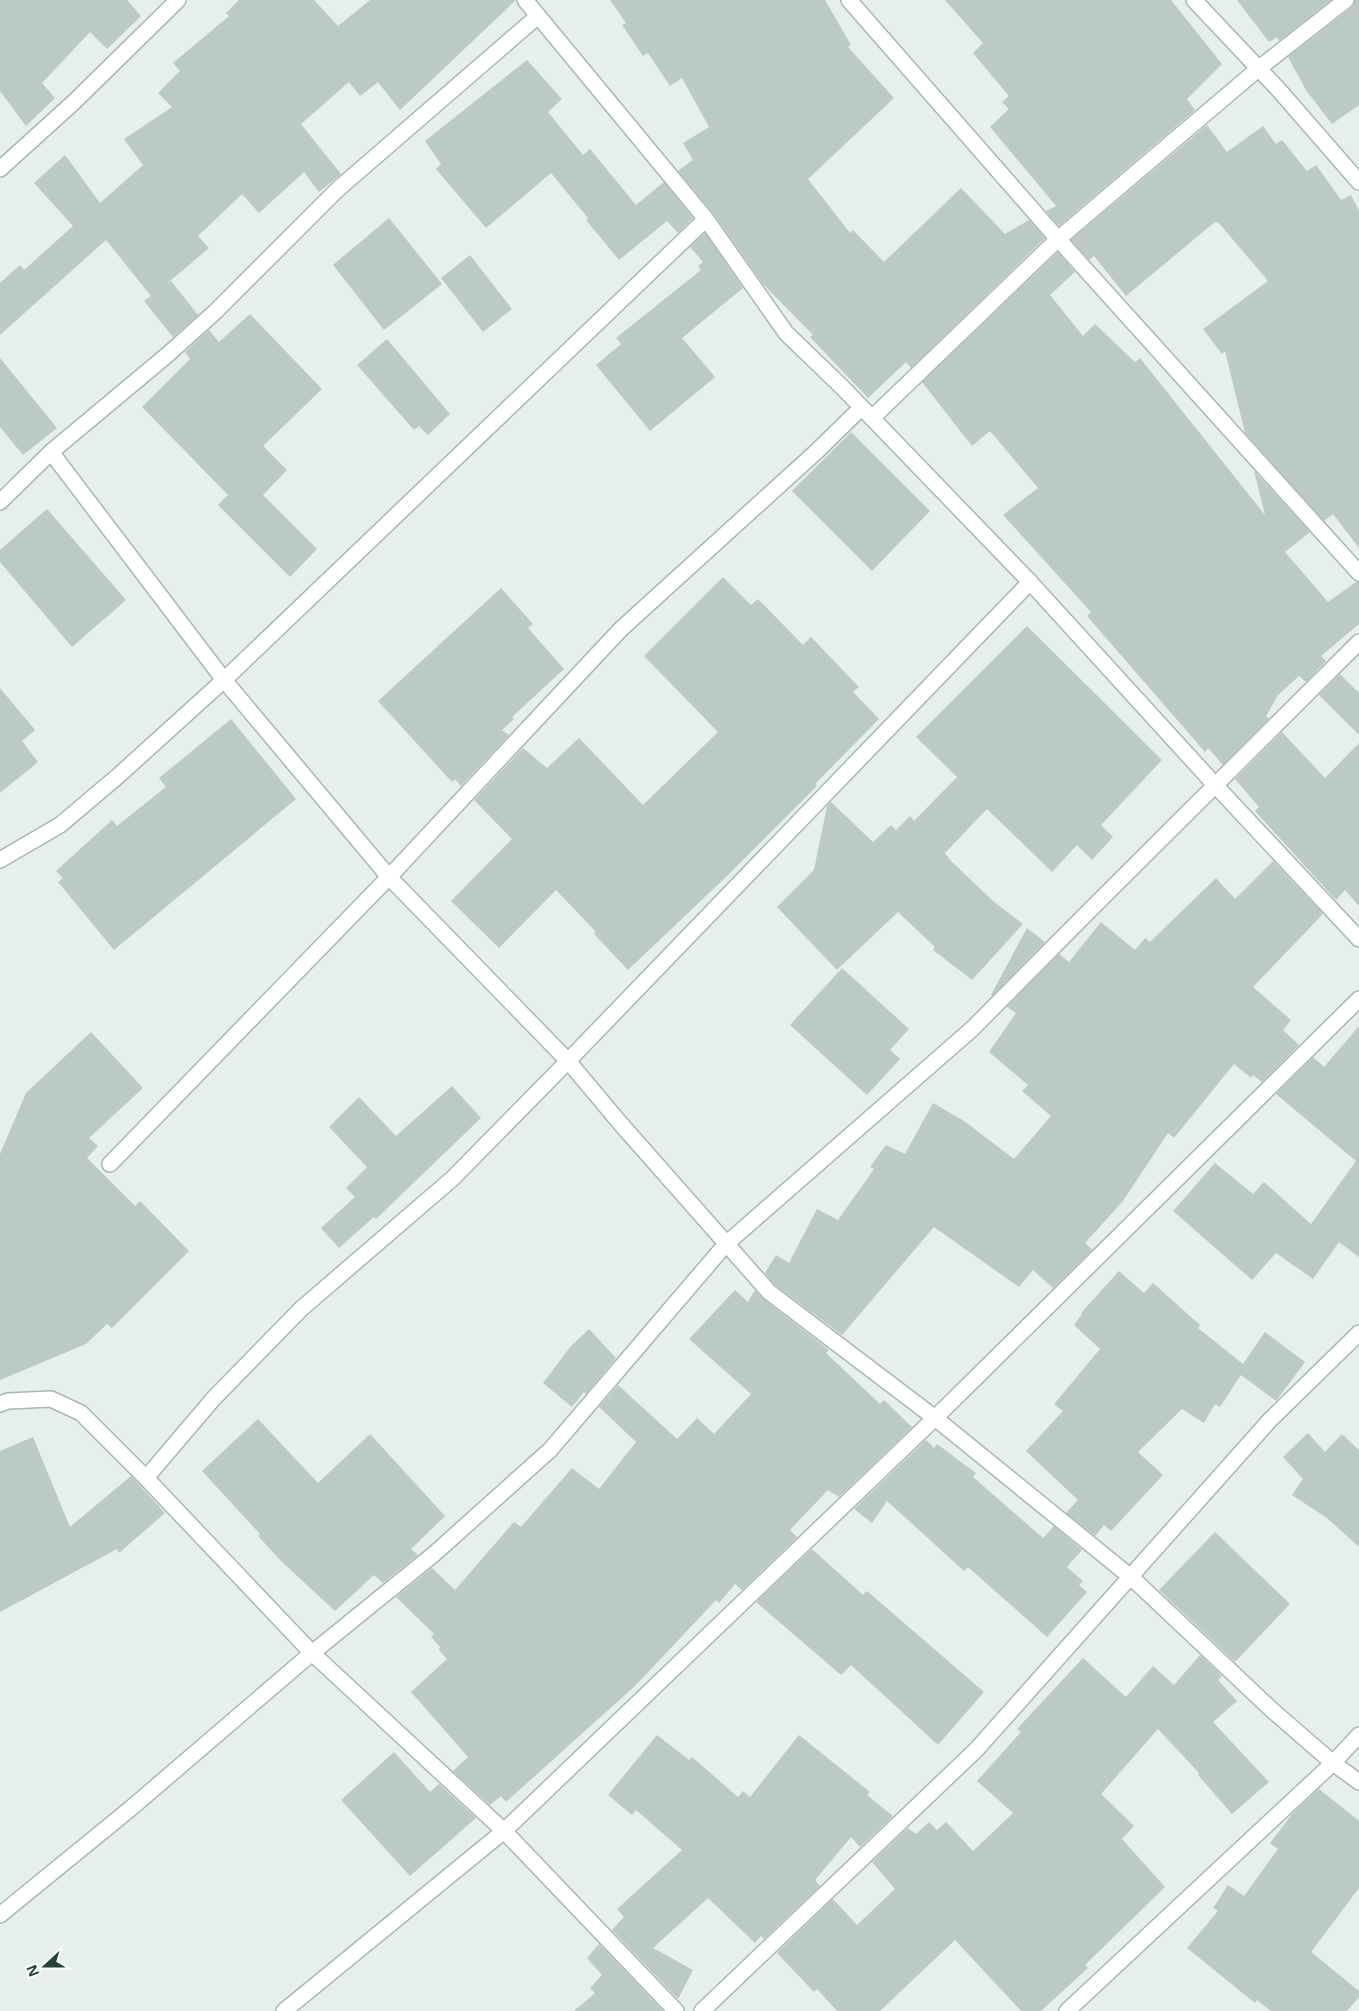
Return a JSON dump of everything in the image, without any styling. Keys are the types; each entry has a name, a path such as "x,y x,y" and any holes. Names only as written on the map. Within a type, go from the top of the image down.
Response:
{"street":[{"path":"0,169 74,102 178,0"},
{"path":"526,0 706,219 786,332 843,388 1030,582 1359,940"},
{"path":"849,0 1058,239 1359,573"},
{"path":"1194,0 1278,89 1359,182"},
{"path":"110,1164 389,877 621,629 816,452 866,413 1058,239 1258,69 1346,0"},
{"path":"0,502 51,452 166,356 215,312 338,189 538,16"},
{"path":"0,860 60,825 118,776 224,680 706,219"},
{"path":"51,452 224,680 389,877 568,1061 769,1292 935,1418 1132,1578 1273,1711 1333,1763 1359,1782"},
{"path":"146,1478 214,1398 301,1309 453,1178 1030,582"},
{"path":"0,1916 312,1653 434,1554 550,1450 726,1244 972,1029 1359,642"},
{"path":"284,2011 504,1831 935,1418 1359,999"},
{"path":"702,2011 976,1750 1132,1578 1270,1420 1359,1333"},
{"path":"0,1404 8,1401 51,1399 81,1413 146,1478 312,1653 504,1831 676,2011"},
{"path":"1067,2011 1333,1763 1359,1735"}],"building":[{"path":"0,0 127,0 141,16 107,49 90,32 42,83 55,98 26,126 0,91"},
{"path":"239,0 314,0 338,26 370,0 516,0 400,110 378,82 360,96 349,82 301,124 341,174 319,192 304,172 259,213 242,194 198,236 209,248 163,287 171,281 198,315 173,337 144,301 151,296 106,240 0,335 0,283 20,265 24,270 73,226 34,183 65,155 100,203 143,165 124,139 172,107 158,93 180,71 173,63 229,16 226,13"},
{"path":"610,0 825,0 851,45 848,47 894,98 808,179 850,233 853,230 884,262 961,188 1005,234 1029,220 1045,238 911,368 906,362 868,398 810,337 813,335 763,284 714,214 678,171 693,160 683,143 709,127 682,78 670,86 648,53 643,56 622,25 626,23"},
{"path":"945,0 1171,0 1222,64 1187,99 1195,110 1059,226 1046,211 1056,206 990,127 1009,109 1002,102 1009,96 973,53 983,43"},
{"path":"1237,0 1331,0 1279,41 1277,37 1269,42"},
{"path":"1355,0 1359,0 1359,105 1332,124 1306,90 1288,57 1352,7"},
{"path":"527,60 562,99 548,112 583,155 590,149 636,205 664,182 693,218 678,233 667,221 619,260 551,173 486,228 436,169 441,164 425,141"},
{"path":"1207,125 1227,152 1263,126 1276,144 1282,140 1307,171 1316,165 1341,200 1351,195 1359,211 1359,548 1333,514 1324,521 1245,433 1225,351 1222,354 1203,329 1268,281 1218,222 1215,222 1126,296 1094,256 1089,260 1071,240"},
{"path":"389,218 442,284 384,330 333,265"},
{"path":"705,233 743,288 682,338 715,377 650,431 596,365 621,344 616,338 701,270 698,266 703,262 690,247"},
{"path":"1058,252 1075,272 1050,295 1083,336 1095,324 1135,362 1140,358 1265,515 1254,471 1310,532 1285,552 1328,602 1356,582 1359,582 1359,624 1321,656 1326,661 1306,682 1299,676 1278,695 1266,716 1269,719 1223,765 1208,748 1205,752 1087,616 1091,612 1003,515 1038,488 990,431 972,446 922,382"},
{"path":"470,255 512,309 483,332 441,278"},
{"path":"250,314 322,389 263,446 287,470 263,495 317,549 290,577 218,505 228,495 142,407 190,359 185,352 209,330 219,342"},
{"path":"387,339 450,414 428,435 419,426 414,430 357,365"},
{"path":"0,358 57,428 23,455 0,427"},
{"path":"851,432 930,511 872,571 792,491"},
{"path":"47,509 126,600 72,647 0,562 0,550"},
{"path":"723,577 751,605 758,599 803,645 811,637 859,687 853,692 879,719 815,784 817,786 728,875 628,970 594,934 596,932 556,890 499,948 451,901 512,839 474,800 523,748 547,768 579,738 643,805 718,732 644,656"},
{"path":"501,588 533,624 528,628 564,669 512,717 514,719 502,730 509,735 461,786 455,779 452,782 378,701"},
{"path":"1027,626 1162,760 1101,825 1113,837 1092,860 1077,845 1052,872 987,809 945,853 993,901 1023,924 972,980 933,950 935,947 898,912 837,970 777,907 814,870 827,806 831,802 873,842 891,825 896,830 910,816 914,821 957,777 916,737"},
{"path":"1340,674 1359,693 1359,735 1319,695"},
{"path":"0,688 35,730 22,741 38,762 0,793"},
{"path":"231,719 296,799 114,950 58,882 63,878 56,871 112,820 117,826 166,787 159,778"},
{"path":"1282,732 1325,778 1359,743 1359,906 1345,890 1336,900 1255,811 1259,807 1235,779"},
{"path":"1273,861 1323,914 1253,987 1291,1020 1283,1030 1299,1045 1262,1082 1253,1075 1251,1078 1234,1064 1174,1138 1168,1133 1123,1201 1085,1243 1092,1249 1090,1252 1053,1288 1033,1270 1019,1287 934,1227 842,1335 775,1285 765,1273 776,1255 789,1263 817,1209 838,1220 874,1169 870,1167 886,1145 905,1154 933,1103 964,1121 1014,1159 1051,1116 1022,1091 1028,1085 989,1052 1016,1013 1007,1007 1059,954 1069,962 1101,922 1135,950 1145,938 1150,942 1216,878 1235,899"},
{"path":"1027,928 1045,942 992,996 991,995"},
{"path":"842,968 909,1029 890,1050 900,1059 867,1095 790,1025"},
{"path":"1359,1026 1359,1257 1339,1242 1313,1279 1276,1253 1252,1280 1173,1211 1215,1163 1253,1194 1264,1182 1311,1224 1356,1161 1276,1094 1313,1057 1324,1067"},
{"path":"91,1032 143,1088 89,1138 98,1146 87,1158 135,1206 140,1201 189,1251 112,1328 107,1324 86,1344 0,1380 0,1154 26,1093"},
{"path":"452,1086 481,1118 376,1219 374,1217 339,1248 321,1228 355,1197 346,1188 367,1167 329,1127 359,1097 396,1136"},
{"path":"1119,1271 1144,1293 1153,1283 1200,1325 1198,1328 1243,1364 1265,1332 1305,1362 1276,1401 1241,1375 1220,1407 1215,1404 1204,1423 1182,1409 1138,1452 1163,1475 1111,1531 1104,1525 1095,1536 1066,1513 1078,1500 1026,1451 1063,1411 1054,1404 1100,1349 1074,1325 1081,1313"},
{"path":"735,1290 748,1302 755,1290 763,1299 829,1350 826,1353 880,1404 884,1400 912,1427 839,1497 828,1490 790,1530 797,1537 742,1590 735,1584 719,1603 716,1600 636,1685 506,1802 501,1796 490,1805 453,1771 468,1757 411,1692 447,1659 438,1649 441,1648 431,1637 434,1634 396,1597 432,1568 455,1590 514,1522 521,1527 572,1468 599,1489 636,1442 599,1407 618,1385 677,1439 697,1418 714,1434 751,1394 689,1339"},
{"path":"589,1329 616,1358 586,1394 584,1392 572,1407 543,1383 571,1346"},
{"path":"258,1419 318,1483 370,1434 445,1516 411,1549 418,1555 383,1583 374,1575 335,1611 281,1561 258,1536 260,1534 202,1471"},
{"path":"1308,1433 1325,1452 1342,1434 1359,1450 1359,1547 1327,1518 1292,1495 1303,1479 1283,1457"},
{"path":"33,1437 70,1527 131,1476 165,1513 119,1553 117,1549 0,1612 0,1451"},
{"path":"926,1440 934,1448 937,1444 976,1473 973,1477 1043,1538 1054,1526 1082,1550 1067,1567 1083,1581 1079,1585 1087,1592 1047,1637 968,1567 964,1571 887,1501 872,1523 854,1509"},
{"path":"1215,1532 1290,1604 1235,1662 1159,1590"},
{"path":"812,1549 863,1595 867,1591 984,1692 938,1745 851,1665 841,1675 756,1602"},
{"path":"1200,1655 1222,1676 1218,1680 1237,1701 1213,1722 1269,1782 1232,1814 1198,1775 1199,1773 1158,1729 1101,1794 1134,1826 1122,1839 1165,1887 1085,1965 1088,1968 1041,2011 1021,2011 955,1940 880,2011 837,2011 817,1989 814,1992 777,1953 833,1899 857,1925 895,1889 872,1862 908,1828 916,1834 929,1822 937,1830 946,1822 973,1851 1013,1813 977,1781 1021,1732 1017,1729 1083,1658 1126,1697 1153,1666 1174,1685"},
{"path":"657,1735 689,1760 692,1757 738,1797 743,1791 750,1797 799,1735 870,1792 867,1795 893,1816 860,1847 851,1837 815,1880 820,1886 764,1939 761,1936 755,1943 708,1898 653,1948 693,1970 678,1999 612,1930 624,1917 617,1909 682,1850 636,1810 632,1815 608,1795"},
{"path":"394,1752 430,1792 439,1784 476,1818 410,1876 341,1800"},
{"path":"1319,1789 1359,1821 1359,1888 1311,1952 1359,1991 1359,1997 1347,2011 1271,2011 1257,2000 1255,2003 1187,1948 1218,1911 1213,1908 1228,1885 1244,1896 1278,1849 1270,1843 1293,1813"},
{"path":"599,1944 663,2011 574,2011 595,1993 590,1988 602,1975 587,1958"}]}
